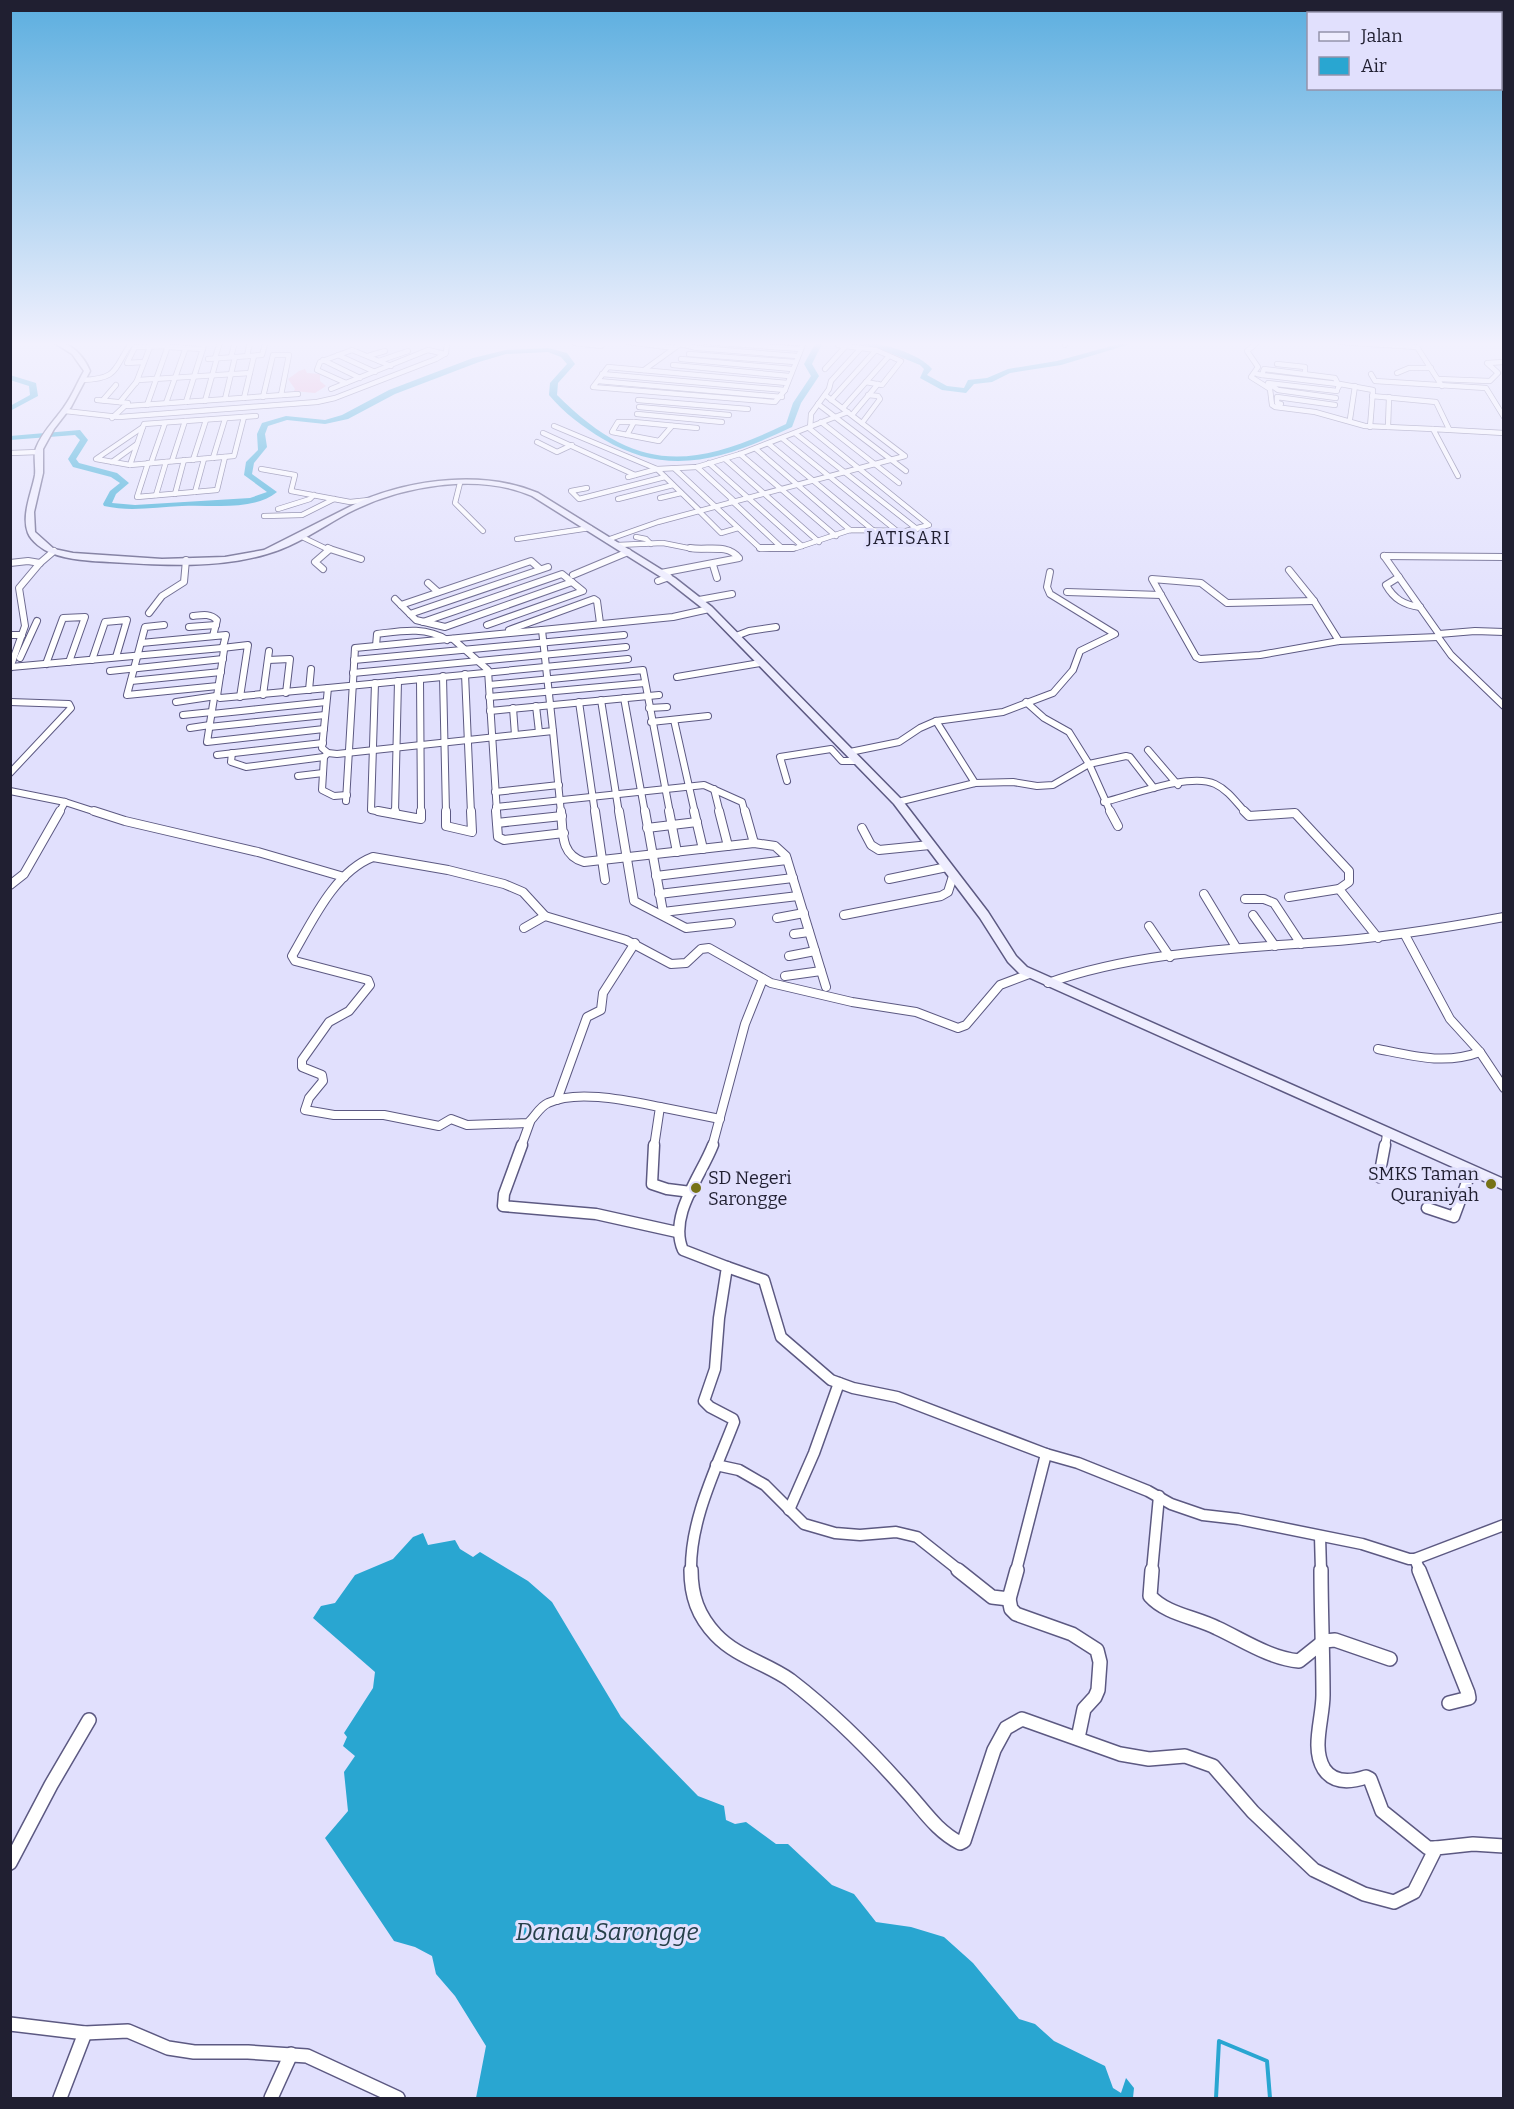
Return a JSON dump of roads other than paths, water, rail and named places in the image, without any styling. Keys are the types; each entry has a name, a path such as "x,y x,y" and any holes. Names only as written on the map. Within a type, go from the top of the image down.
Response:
{"street":[{"path":"44,440 39,452 39,473 30,512 31,532 54,551 117,560 217,560 260,555 370,500 411,487 460,483 524,489 590,528 617,548 699,600 709,609 897,802 984,915 1014,962 1029,974 1503,1185"},
{"path":"122,440 96,459 130,465 234,456 238,440"},
{"path":"130,465 138,440"},
{"path":"158,440 137,496 217,490 225,457"},
{"path":"156,495 177,440"},
{"path":"193,460 199,440"},
{"path":"213,458 218,440"},
{"path":"559,440 635,475"},
{"path":"537,442 557,452 584,440"},
{"path":"586,440 657,469 721,533 738,528"},
{"path":"682,476 709,463 779,440"},
{"path":"785,440 897,531"},
{"path":"804,440 917,529"},
{"path":"675,469 761,549 802,546 850,530 897,531 917,529 930,524 825,440"},
{"path":"844,440 899,483"},
{"path":"867,440 906,471"},
{"path":"573,574 617,548 641,527 905,456 884,440"},
{"path":"1439,440 1458,476"},
{"path":"112,462 137,444"},
{"path":"769,444 874,531"},
{"path":"756,449 850,530"},
{"path":"10,453 39,452"},
{"path":"740,454 836,536"},
{"path":"195,492 204,459"},
{"path":"725,459 819,542"},
{"path":"175,494 184,460"},
{"path":"709,463 802,546"},
{"path":"261,469 293,474 296,478 291,484 291,491 350,502 370,500"},
{"path":"628,477 657,469 699,469 782,548"},
{"path":"587,488 571,491 579,499 665,477"},
{"path":"460,483 455,503 483,531"},
{"path":"618,499 673,485"},
{"path":"660,498 681,493"},
{"path":"278,509 310,499 315,495"},
{"path":"264,516 302,515 334,499"},
{"path":"517,539 544,533 572,533 590,528"},
{"path":"300,536 361,559"},
{"path":"636,537 646,539 651,544"},
{"path":"617,548 678,544 696,549 726,548 739,558 736,561 663,577"},
{"path":"323,569 315,562 330,549"},
{"path":"13,667 25,626 19,588 40,563 54,551"},
{"path":"1503,557 1384,556 1451,655 1503,706"},
{"path":"148,613 162,596 184,582 186,560"},
{"path":"10,563 28,561 40,563"},
{"path":"401,605 485,574 531,561 540,569"},
{"path":"713,565 717,578"},
{"path":"410,614 548,567"},
{"path":"1289,570 1314,601 1339,641"},
{"path":"787,781 780,757 831,749 842,761 899,742 920,728 936,721 1003,712 1055,692 1075,667 1080,651 1115,635 1110,629 1050,594 1047,587 1050,572"},
{"path":"485,574 544,629"},
{"path":"423,622 562,574 583,591 487,625"},
{"path":"1399,577 1386,585 1389,591 1401,603 1420,607"},
{"path":"1314,601 1227,603 1201,583 1152,579 1196,657 1200,659 1284,654 1304,647 1325,646 1339,641 1475,631 1503,632"},
{"path":"395,599 416,620 445,627 572,582"},
{"path":"428,583 438,592"},
{"path":"411,590 420,599"},
{"path":"1068,592 1161,595"},
{"path":"699,600 732,594"},
{"path":"495,635 594,599 597,601 600,623"},
{"path":"574,606 577,608 579,625"},
{"path":"328,688 322,748 326,755 322,790 334,796 347,798 355,648 673,617 709,609"},
{"path":"620,613 630,671"},
{"path":"193,616 210,615 217,620 213,636"},
{"path":"476,616 495,635"},
{"path":"46,664 63,618 85,617 69,662"},
{"path":"92,660 105,622 127,620 116,657"},
{"path":"13,667 37,621"},
{"path":"458,622 471,637"},
{"path":"164,625 145,627 127,696 218,686"},
{"path":"189,627 216,625"},
{"path":"736,636 749,631 776,627"},
{"path":"376,646 377,634 428,629 450,639 477,661 488,672 498,837 504,840 564,833"},
{"path":"544,629 543,654 565,848 575,859 583,863 754,843 775,846 782,851 787,860 826,987"},
{"path":"10,635 22,635"},
{"path":"141,643 226,635 207,740"},
{"path":"354,660 624,635"},
{"path":"13,667 248,645 240,697"},
{"path":"353,673 626,647"},
{"path":"263,695 269,651"},
{"path":"268,660 290,659 286,693"},
{"path":"176,702 628,659"},
{"path":"110,671 223,660"},
{"path":"677,677 760,663"},
{"path":"309,690 311,669"},
{"path":"489,685 643,670 677,852"},
{"path":"131,681 221,672"},
{"path":"443,676 446,826 472,832 465,674"},
{"path":"375,683 370,810 421,819 420,679"},
{"path":"395,814 398,681"},
{"path":"489,697 645,683"},
{"path":"490,711 659,695"},
{"path":"624,698 652,855"},
{"path":"602,700 634,901 686,928 731,923"},
{"path":"10,702 69,704 71,708 10,773"},
{"path":"183,715 326,702"},
{"path":"579,702 605,880"},
{"path":"1026,702 1044,718 1068,730 1089,764 1104,802 1118,826"},
{"path":"536,706 539,732"},
{"path":"649,708 666,707"},
{"path":"513,708 515,735"},
{"path":"190,728 325,715"},
{"path":"651,722 708,716"},
{"path":"674,720 703,849"},
{"path":"936,721 975,783"},
{"path":"198,741 207,740 207,742 324,729"},
{"path":"232,753 231,762 246,767 373,749 553,731"},
{"path":"217,755 323,743"},
{"path":"1148,750 1178,784"},
{"path":"897,802 975,783 1013,782 1048,786 1063,781 1089,764 1128,756 1154,788"},
{"path":"298,776 323,773"},
{"path":"1104,802 1154,788 1211,782 1231,796 1251,817 1295,813 1348,871 1351,879 1350,883 1340,889 1289,897"},
{"path":"495,792 559,785"},
{"path":"496,807 704,785 744,805 754,843"},
{"path":"714,789 728,846"},
{"path":"10,790 65,802 124,821 258,852 344,877"},
{"path":"641,792 663,912 798,896"},
{"path":"10,885 24,874 65,802"},
{"path":"497,823 562,816"},
{"path":"647,828 697,822"},
{"path":"862,828 871,845 879,850 930,845"},
{"path":"530,1122 467,1125 451,1119 439,1126 384,1115 334,1115 305,1110 310,1096 323,1081 322,1075 302,1066 302,1060 329,1022 349,1011 370,985 368,980 295,961 292,956 329,895 344,877 369,858 400,861 458,873 521,890 534,909 545,916 635,943 675,964 686,963 701,949 709,948 762,979 830,997 916,1012 958,1028 966,1025 1000,985 1029,974"},
{"path":"656,876 787,860"},
{"path":"889,879 950,872"},
{"path":"844,915 945,895 950,888 950,872"},
{"path":"659,894 793,878"},
{"path":"1340,889 1378,938"},
{"path":"1204,894 1236,947"},
{"path":"1245,899 1264,899 1274,903 1301,944"},
{"path":"777,918 804,913"},
{"path":"1253,915 1275,946"},
{"path":"524,928 545,916"},
{"path":"1048,983 1092,969 1236,947 1406,935 1503,917"},
{"path":"1149,926 1170,957"},
{"path":"794,934 809,932"},
{"path":"1406,935 1450,1019 1480,1052 1503,1089"},
{"path":"557,1100 587,1017 602,1010 603,993 635,943"},
{"path":"789,956 815,951"},
{"path":"785,976 821,971"},
{"path":"762,979 748,1015 711,1150 691,1192 677,1232 679,1244 682,1250 764,1280 781,1337 831,1380 897,1397 1046,1454 1078,1463 1159,1496 1171,1504 1203,1515 1238,1519 1362,1544 1397,1556 1415,1559 1503,1525"},
{"path":"1378,1049 1427,1060 1445,1061 1457,1060 1480,1052"},
{"path":"677,1232 596,1214 503,1206 504,1194 530,1122 543,1105 557,1100 615,1099 720,1119"},
{"path":"660,1107 653,1155 652,1184 667,1189 691,1192"},
{"path":"1379,1177 1387,1134"},
{"path":"1427,1208 1454,1217 1471,1171"},
{"path":"727,1267 719,1318 715,1369 704,1401 710,1407 733,1419 734,1422 716,1465 696,1527 690,1561 692,1594 701,1618 715,1635 747,1657 788,1679 834,1716 864,1744 944,1834 953,1841 960,1843 964,1841 994,1749 1006,1728 1027,1719 1131,1756 1149,1759 1185,1756 1213,1766 1253,1812 1314,1870 1356,1891 1384,1901 1394,1902 1414,1892 1436,1848"},
{"path":"789,1510 814,1453 839,1383"},
{"path":"1046,1454 1008,1599 1011,1609 1016,1614 1092,1644 1097,1651 1100,1661 1100,1687 1094,1702 1084,1708 1078,1738"},
{"path":"716,1465 732,1468 752,1476 765,1485 804,1524 835,1533 860,1535 896,1532 917,1537 992,1598 1008,1599"},
{"path":"1159,1496 1150,1596 1153,1601 1216,1626 1251,1646 1290,1660 1299,1661 1322,1643 1335,1640 1390,1659"},
{"path":"1320,1536 1323,1701 1320,1745 1326,1771 1332,1777 1344,1782 1356,1782 1366,1777 1370,1779 1382,1811 1428,1848 1473,1844 1503,1846"},
{"path":"1415,1559 1469,1698 1449,1703"},
{"path":"10,1863 51,1785 89,1720"},
{"path":"10,2024 85,2033 128,2031 168,2048 194,2052 307,2056 398,2098"},
{"path":"60,2098 85,2033"},
{"path":"272,2098 291,2054"}],"water":[{"name":"Danau Sarongge","path":"423,1533 428,1545 455,1540 460,1549 473,1557 480,1552 528,1581 552,1602 621,1717 698,1796 724,1806 726,1820 735,1824 746,1822 776,1844 788,1844 832,1885 854,1894 876,1922 911,1927 944,1937 973,1963 1019,2019 1035,2024 1054,2041 1105,2066 1113,2088 1121,2093 1126,2078 1134,2088 1133,2098 476,2098 486,2046 455,1996 436,1974 432,1956 415,1947 394,1941 325,1838 348,1811 344,1772 355,1756 343,1746 347,1737 344,1733 373,1688 375,1672 313,1618 321,1606 335,1603 355,1575 393,1559 413,1537"}],"waterway":[{"path":"84,440 72,459 76,465 114,475 125,483 113,493 107,504 126,507 240,502 273,492 248,475 250,462 263,447 262,440"},
{"path":"612,440 631,450 667,460 712,456 755,440"},
{"path":"1216,2098 1219,2041 1267,2061 1270,2098"}],"place":[{"name":"SMKS Taman Quraniyah","path":"1491,1184"},
{"name":"SD Negeri Sarongge","path":"696,1188"}],"district":[{"name":"JATISARI","path":"909,538"}]}
